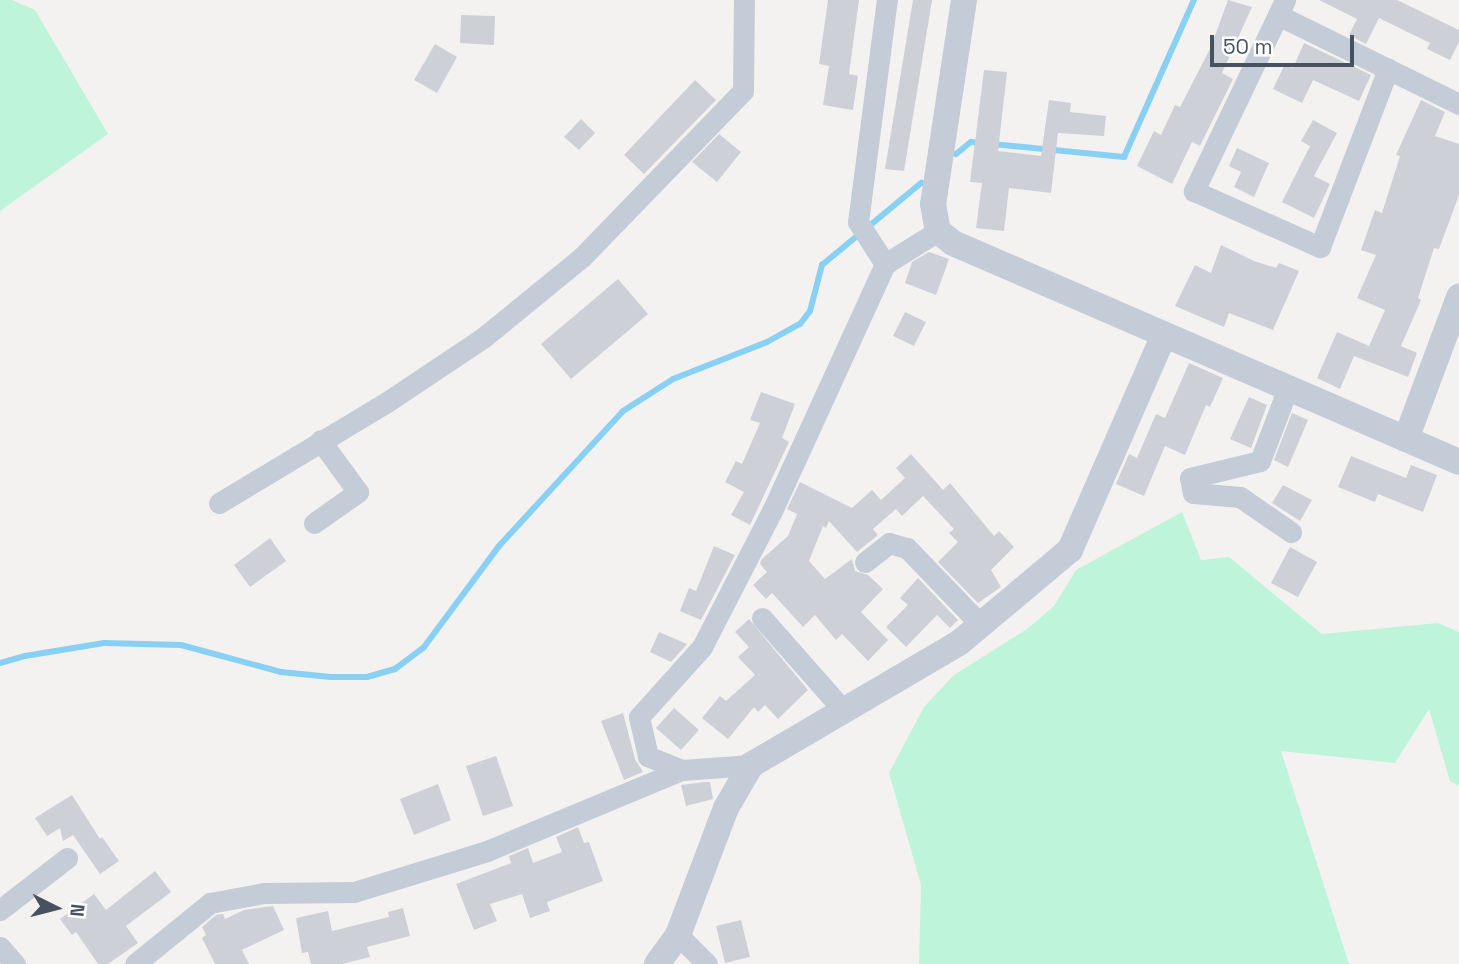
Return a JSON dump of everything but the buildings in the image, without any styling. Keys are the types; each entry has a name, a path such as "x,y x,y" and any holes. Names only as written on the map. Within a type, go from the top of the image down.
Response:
{"street":[{"path":"219,503 387,402 484,337 582,257 743,91 744,0"},
{"path":"885,264 858,222 887,0"},
{"path":"964,0 933,204 937,231 953,243 1459,462"},
{"path":"1388,69 1320,247 1195,191 1281,7 1388,69 1459,104"},
{"path":"682,770 648,756 639,717 702,647 772,511 885,264 937,231"},
{"path":"1406,439 1457,308"},
{"path":"135,964 210,903 264,893 354,892 487,851 682,770 751,765 959,643 1070,550 1164,335"},
{"path":"1288,388 1260,461 1190,478 1194,493 1240,497 1291,532"},
{"path":"314,523 358,492 320,440"},
{"path":"865,562 889,543 907,548 981,625"},
{"path":"762,618 843,710"},
{"path":"657,964 678,935 726,808 751,765"},
{"path":"0,910 67,858"},
{"path":"678,935 707,964"},
{"path":"0,947 15,964"}],"green space":[{"path":"0,0 12,0 35,10 108,134 0,211"},
{"path":"1182,512 1201,560 1229,557 1322,634 1438,623 1459,632 1459,786 1450,781 1429,709 1395,763 1281,751 1349,964 919,964 921,885 889,773 924,707 954,675 1027,629 1054,606 1076,570"}],"waterway":[{"path":"992,144 1124,157 1194,0"},
{"path":"956,154 971,142 981,143"},
{"path":"0,663 25,656 104,643 181,645 281,672 331,677 367,677 395,669 424,647 499,546 623,411 673,379 767,342 800,324 810,311 822,265 921,183"}]}
